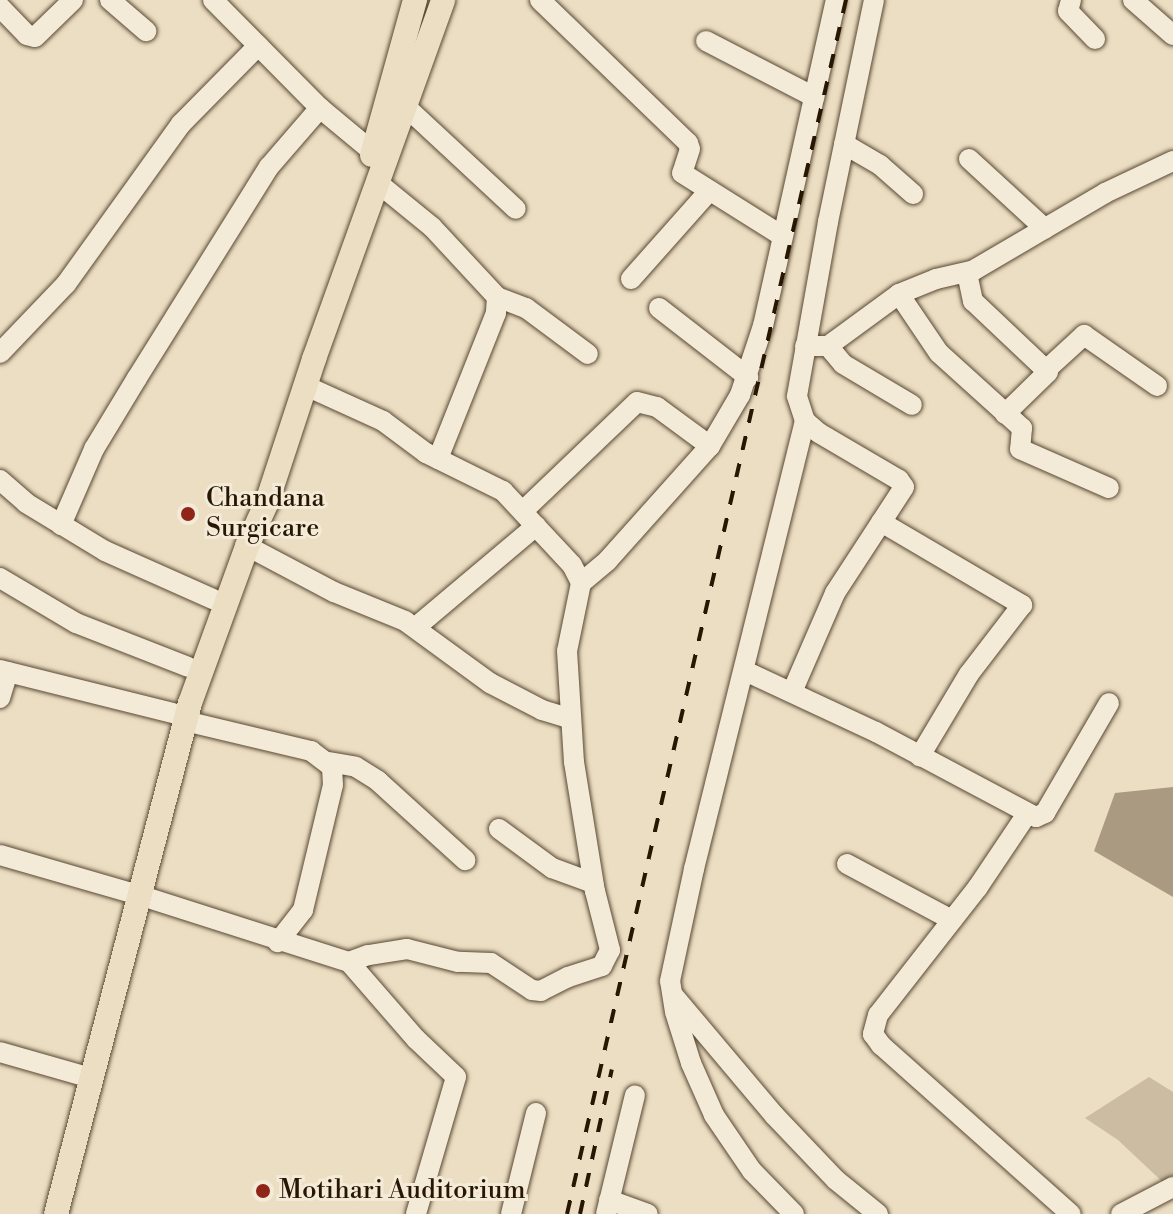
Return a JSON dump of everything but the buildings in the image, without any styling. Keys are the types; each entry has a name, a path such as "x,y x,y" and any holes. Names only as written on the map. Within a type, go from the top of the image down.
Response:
{"main road":[{"path":"179,717 267,502 405,106 418,35 415,0"},
{"path":"40,1214 84,1075 179,717 188,667 418,35 428,0"},
{"path":"418,35 443,0"},
{"path":"56,1214 84,1075"}],"street":[{"path":"0,7 27,35 35,37 73,0"},
{"path":"110,0 146,31"},
{"path":"213,0 320,108 373,152"},
{"path":"540,0 688,143 690,149 682,173 781,235"},
{"path":"349,962 368,955 407,949 458,962 491,963 541,991 609,960 610,943 593,883 571,719 567,651 581,583 608,560 710,446 748,377 763,326 836,0"},
{"path":"794,1214 752,1171 714,1115 691,1063 670,992 672,967 694,869 805,421 797,396 805,346 874,0"},
{"path":"1071,0 1068,11 1095,39"},
{"path":"1133,0 1173,35"},
{"path":"706,41 814,97"},
{"path":"0,353 66,284 181,124 258,46"},
{"path":"405,106 516,209"},
{"path":"61,525 94,449 137,378 269,167 320,108"},
{"path":"844,144 880,165 913,194"},
{"path":"969,159 1045,229"},
{"path":"805,346 828,346 899,294 936,279 967,273 1105,193 1169,169"},
{"path":"378,183 432,227 497,297 526,308 588,354"},
{"path":"631,279 709,191"},
{"path":"967,273 973,301 1046,370 1046,377 1005,414"},
{"path":"899,294 939,353 1023,430 1020,449 1109,488"},
{"path":"438,459 496,313 497,297"},
{"path":"659,308 748,377"},
{"path":"1046,370 1084,335 1157,386"},
{"path":"828,346 843,364 912,405"},
{"path":"306,386 383,421 438,459 503,491 572,565 581,583"},
{"path":"416,627 530,518 637,402 657,407 710,446"},
{"path":"792,692 835,593 903,490 902,483 819,433 805,421"},
{"path":"0,480 26,503 61,525 132,564 213,599"},
{"path":"881,522 1022,605 969,674 920,756"},
{"path":"247,546 334,592 416,627 490,683 542,710 571,719"},
{"path":"0,578 76,623 188,667"},
{"path":"0,698 4,671 311,751 329,762 356,767 378,781 465,860"},
{"path":"745,671 920,756 1027,814 1040,817 1109,703"},
{"path":"278,942 299,919 306,898 333,785 329,762"},
{"path":"1027,814 952,920 878,1015 873,1034 881,1045 1071,1214"},
{"path":"499,829 552,868 593,883"},
{"path":"0,855 349,962 406,1029 456,1077 416,1214"},
{"path":"847,864 952,920"},
{"path":"670,992 774,1115 836,1180 878,1214"},
{"path":"0,1052 84,1075"},
{"path":"635,1095 607,1207 648,1214"},
{"path":"511,1214 536,1113"},
{"path":"1121,1214 1173,1187"}],"shaded area":[{"path":"1173,787 1173,897 1094,851 1115,793"},
{"path":"1149,1077 1173,1092 1173,1184 1168,1187 1118,1140 1085,1118"}],"railway":[{"path":"567,1214 846,0"},
{"path":"580,1214 612,1069"}],"place":[{"name":"Chandana Surgicare","path":"188,514"},
{"name":"Motihari Auditorium","path":"263,1191"}]}
